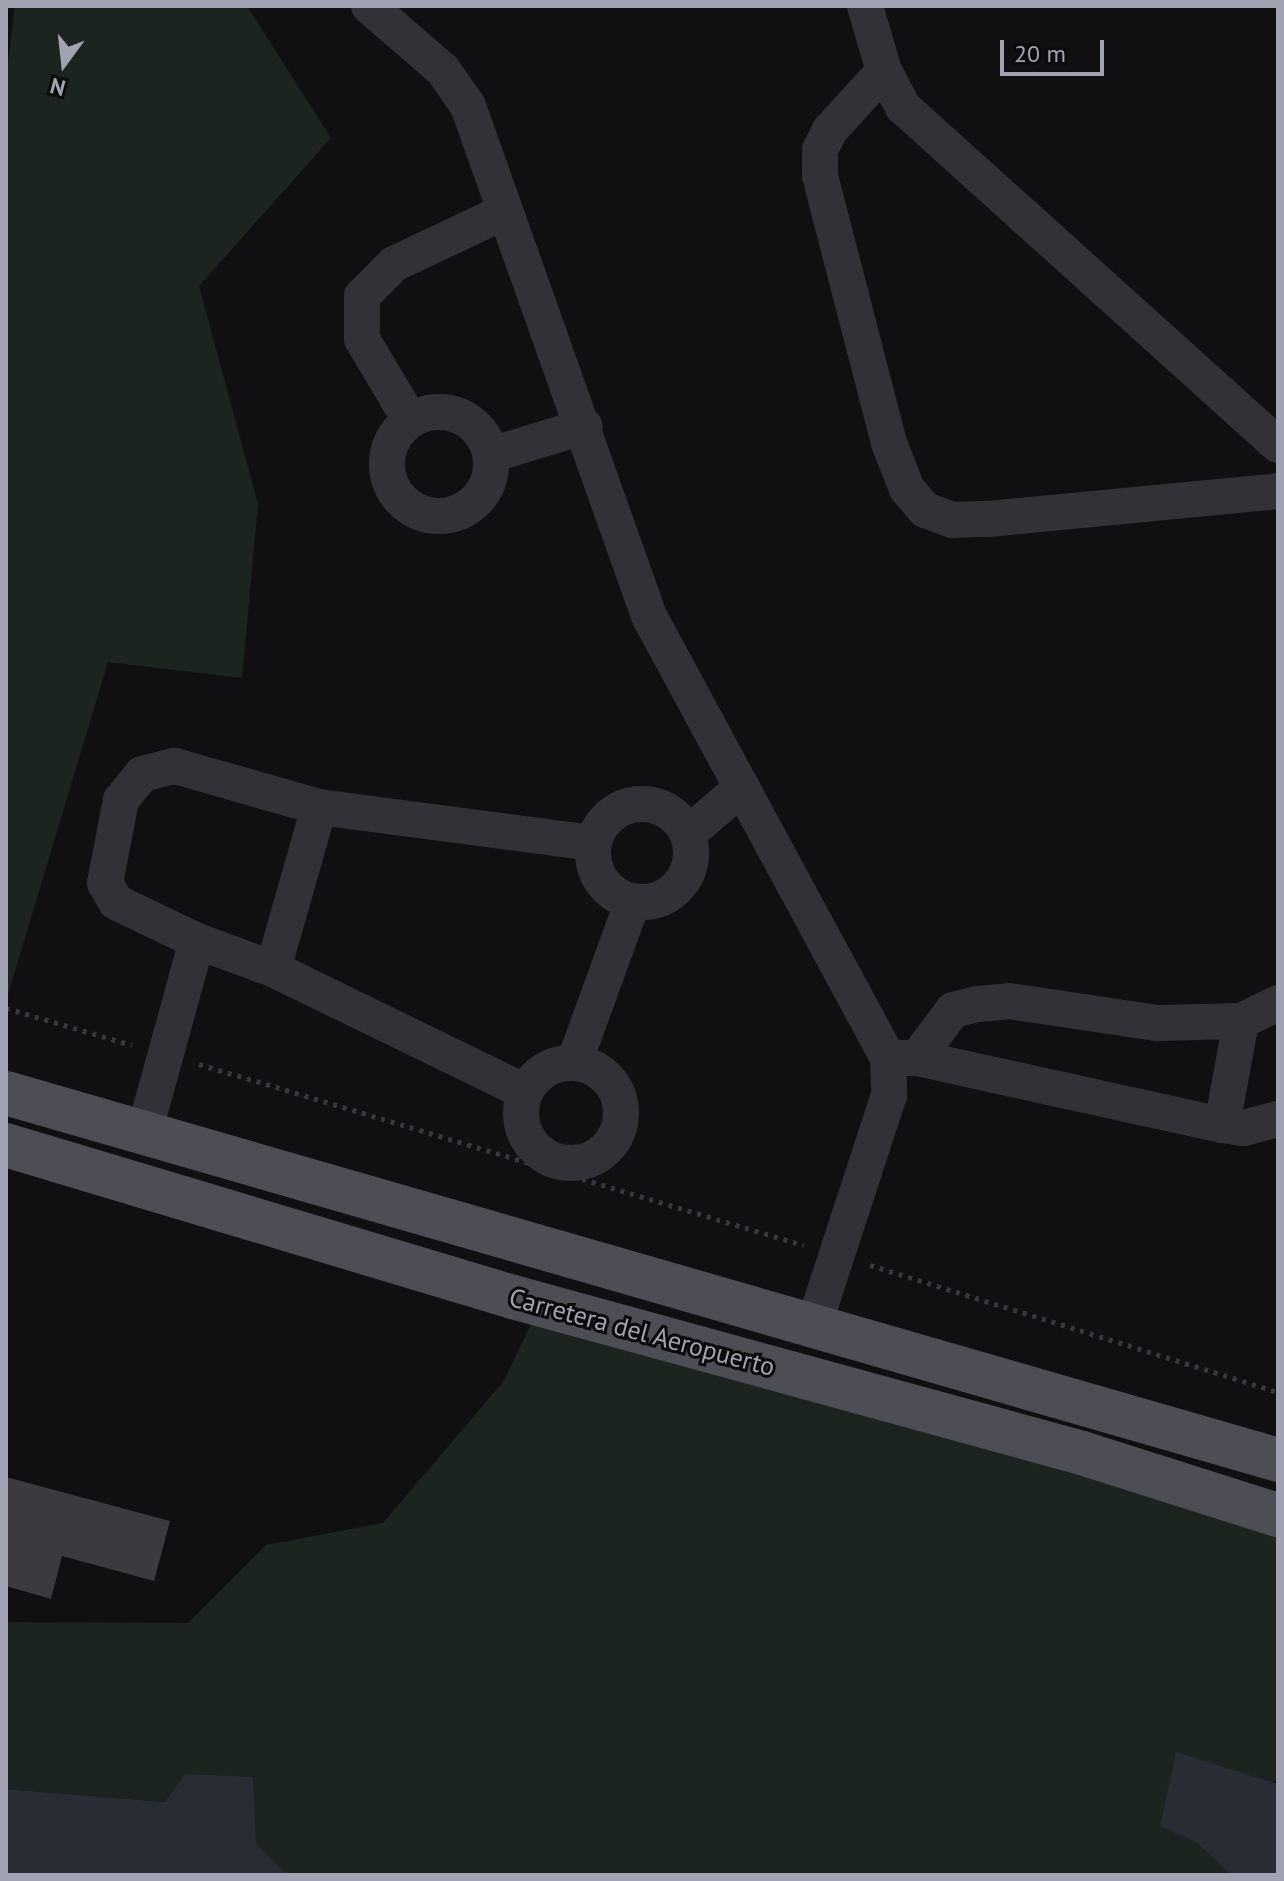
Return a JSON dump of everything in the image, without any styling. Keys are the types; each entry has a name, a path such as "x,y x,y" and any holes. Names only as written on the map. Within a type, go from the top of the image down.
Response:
{"main road":[{"name":"Carretera del Aeropuerto","path":"6,1093 1278,1460"},
{"name":"Carretera del Aeropuerto","path":"6,1145 513,1297 1082,1453 1278,1515"}],"street":[{"path":"369,6 443,70 468,106 504,212 585,426 649,616 740,789 903,1058 1222,1125 1244,1128 1278,1119"},
{"path":"865,6 884,71 903,107 982,183 1278,445"},
{"path":"884,71 830,130 820,150 820,176 889,443 907,489 925,510 953,520 989,519 1278,491"},
{"path":"410,420 362,339 362,296 394,264 504,212"},
{"path":"443,411 475,425 491,455 491,473 474,503 443,516 425,514 404,502 389,481 389,447 410,420 443,411"},
{"path":"491,455 585,426"},
{"path":"525,1092 273,969 197,941 116,902 105,883 121,800 142,774 175,766 319,807 593,843"},
{"path":"688,834 740,789"},
{"path":"637,803 667,810 688,834 690,863 676,889 648,902 618,896 597,873 593,843 608,816 637,803"},
{"path":"273,969 319,807"},
{"path":"574,1063 633,901"},
{"path":"144,1133 197,941"},
{"path":"814,1324 903,1058 953,1010 1009,1001 1157,1023 1241,1021 1278,1003"},
{"path":"1222,1125 1241,1021"},
{"path":"574,1063 605,1076 621,1106 615,1139 589,1161 572,1164 540,1154 521,1125 525,1092 545,1070 574,1063"}],"path":[{"path":"6,1008 836,1255 1278,1392"}],"shaded area":[{"path":"15,6 247,6 331,138 199,286 258,504 242,678 108,662 6,1001 6,79"},
{"path":"550,1285 1278,1501 1278,1784 1275,1781 1160,1825 1197,1843 1231,1875 287,1875 256,1844 165,1802 6,1789 6,1622 188,1623 266,1545 383,1523 503,1382"},
{"path":"1176,1752 1278,1784 1278,1875 1231,1875 1197,1843 1160,1826"},
{"path":"185,1774 253,1777 256,1844 287,1875 6,1875 6,1789 165,1802"}],"building":[{"path":"6,1477 170,1521 154,1581 62,1556 51,1599 6,1586"}]}
